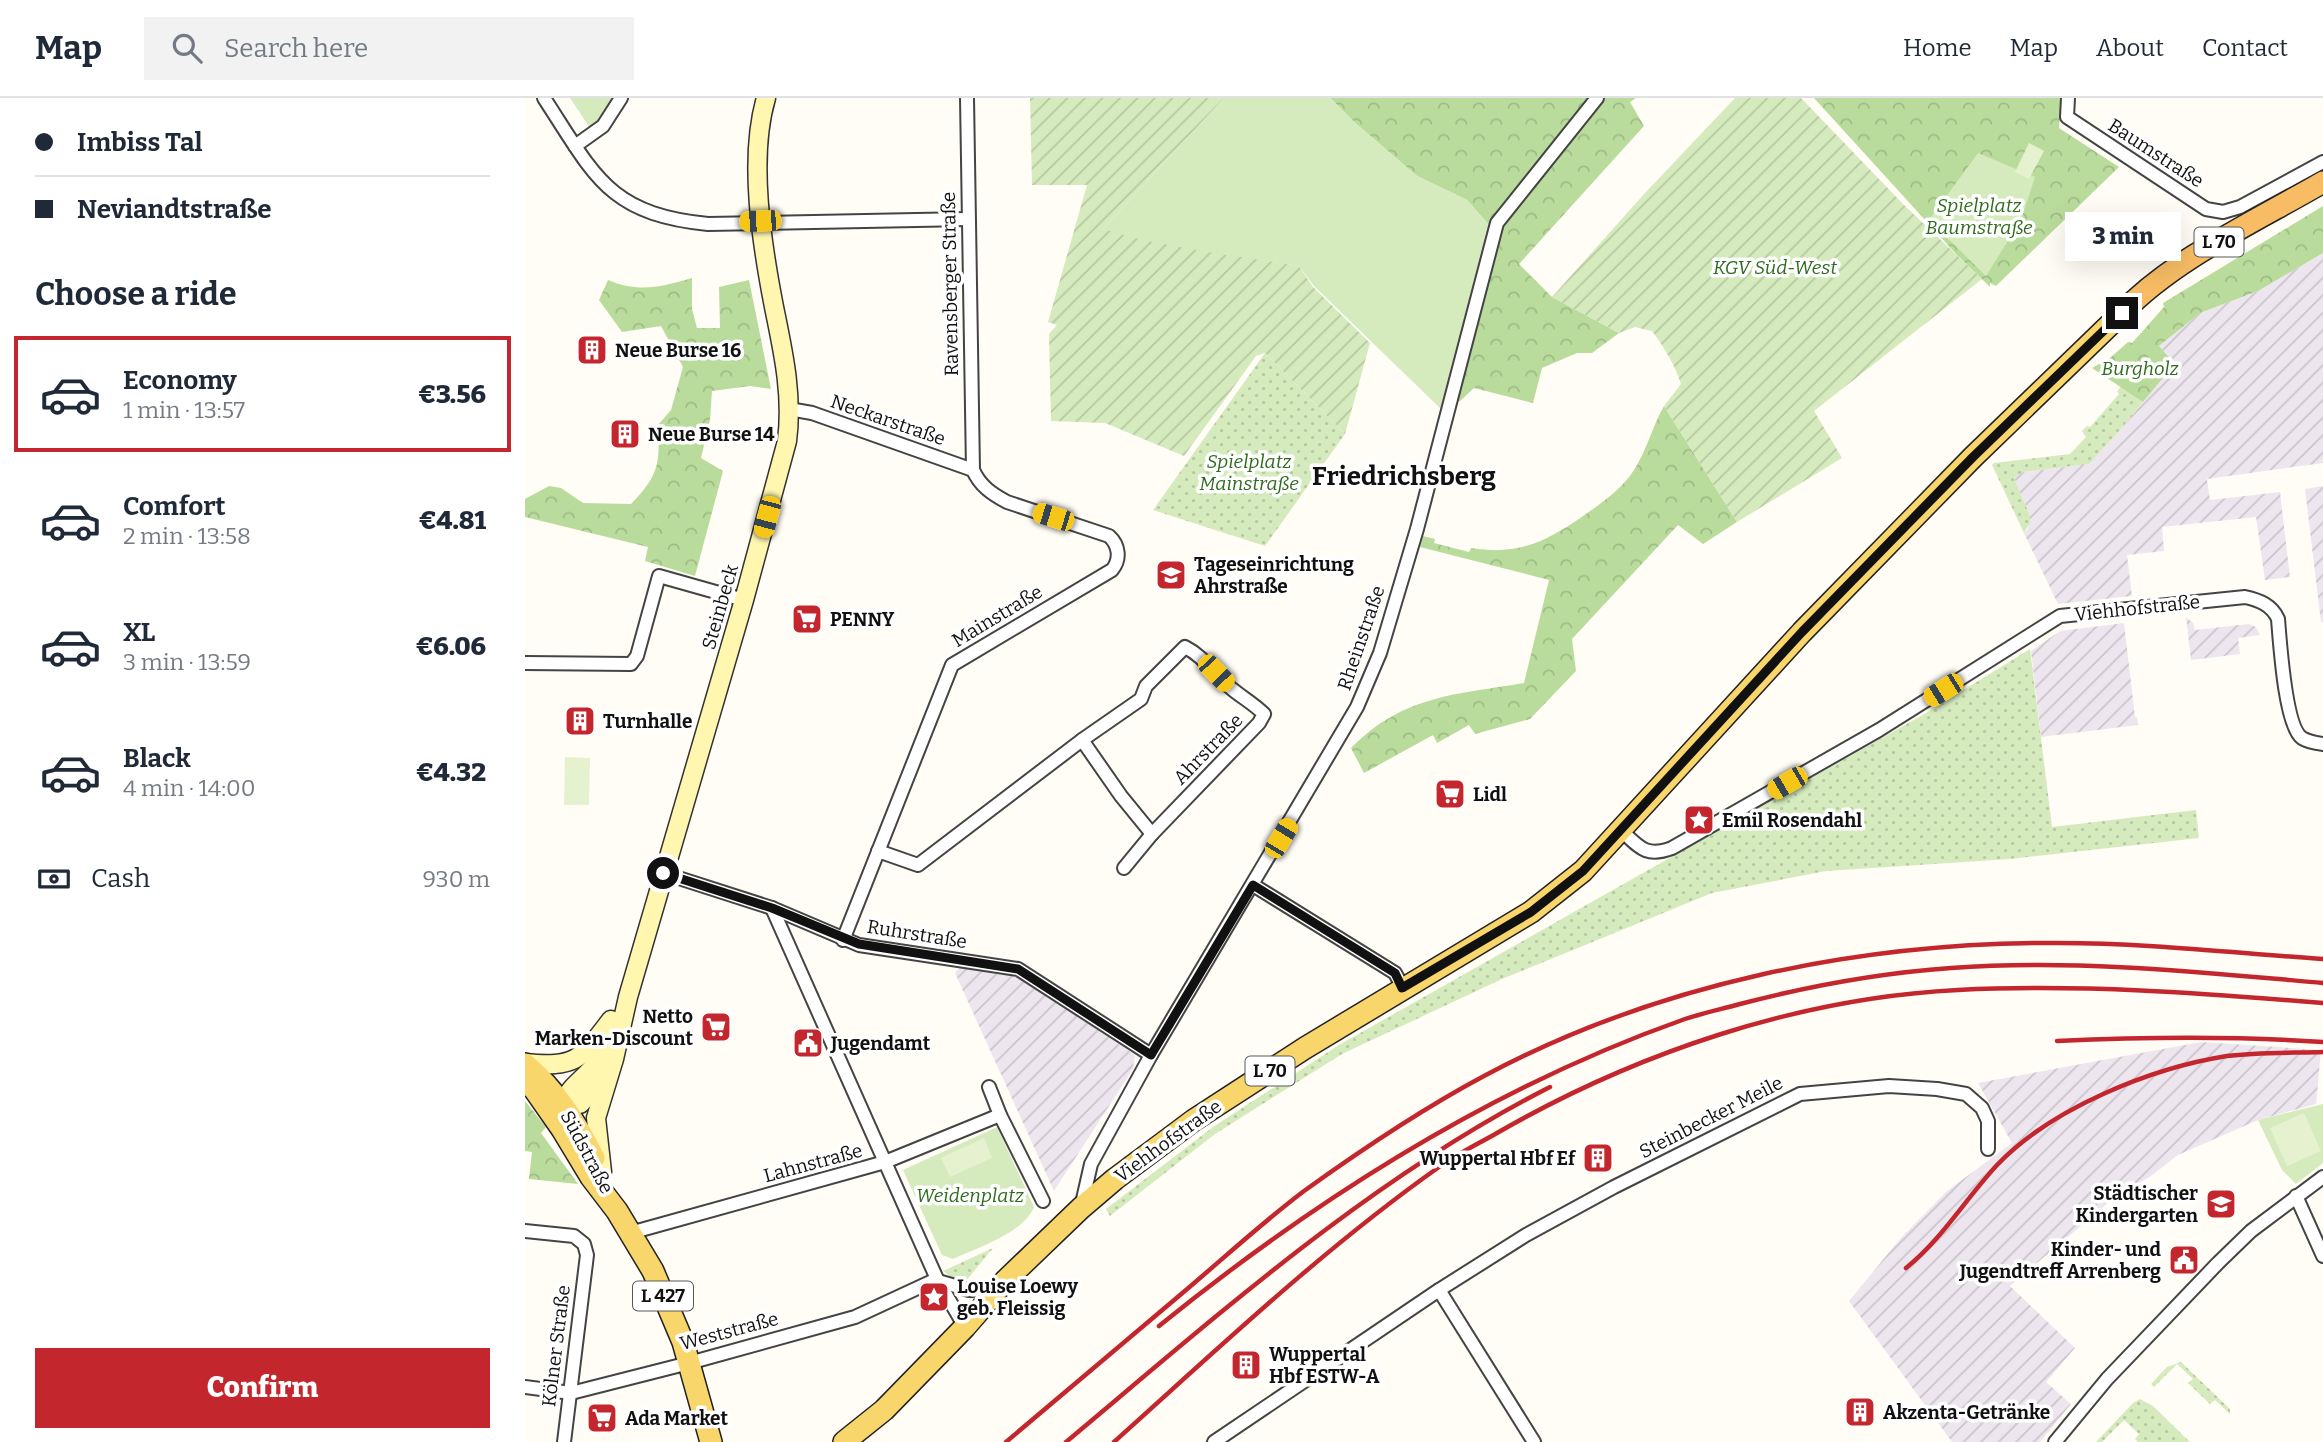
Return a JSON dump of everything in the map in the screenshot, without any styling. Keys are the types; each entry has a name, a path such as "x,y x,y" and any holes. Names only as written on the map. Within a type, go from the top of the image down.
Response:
{"highway":[{"name":"L 70","path":"2122,313 2141,292 2160,279 2323,182"},
{"name":"L 70","path":"2122,313 2323,197"}],"main road":[{"name":"Steinbeck","path":"628,997 744,600 787,441 789,408 783,349 762,247 760,221 758,139 766,98"},
{"name":"L 70","path":"1621,830 1802,632 1973,457 2122,313"},
{"name":"Viehhofstraße","path":"844,1442 884,1410 996,1291 1081,1208 1115,1179 1194,1120 1402,988 1542,904 1583,871 1621,830"},
{"path":"601,1172 596,1118 614,1059 628,997"},
{"path":"525,1063 556,1066 575,1060 591,1046 628,997"},
{"path":"562,1129 563,1105 570,1090 596,1065 628,997"},
{"path":"529,1085 552,1104 580,1104 605,1078 614,1059"},
{"name":"Südstraße","path":"525,1063 542,1078 575,1122 601,1172 617,1212"},
{"name":"Südstraße","path":"529,1085 562,1129 590,1177 617,1212 653,1271 683,1342 711,1442"}],"street":[{"path":"544,98 589,168 607,188 650,214 677,221 709,224 968,219"},
{"path":"575,146 603,126 621,98"},
{"name":"Ravensberger Straße","path":"967,98 973,470"},
{"name":"Rheinstraße","path":"1081,1208 1091,1164 1151,1055 1350,721 1380,653 1417,529 1497,223 1597,98"},
{"name":"Baumstraße","path":"2068,98 2067,117 2206,209 2223,212 2241,207 2323,162"},
{"name":"Neckarstraße","path":"789,408 973,470"},
{"name":"Mainstraße","path":"843,940 952,665 1112,570 1118,558 1116,545 1109,536 1007,502 982,485 973,470"},
{"path":"525,663 631,664 638,656 659,576 744,600"},
{"name":"Viehhofstraße","path":"1621,830 1648,852 1660,853 1672,848 1879,730 2060,616 2245,597 2265,604 2274,611 2278,619 2288,704 2295,730 2301,737 2323,744"},
{"name":"Ahrstraße","path":"878,851 918,865 1082,740 1141,699 1146,686 1185,647 1200,656 1232,689 1264,714 1259,723 1152,834 1124,867"},
{"path":"1082,740 1121,796 1152,834"},
{"name":"Ruhrstraße","path":"663,873 772,908 843,940 1018,969 1151,1055"},
{"path":"1253,885 1395,973 1402,988"},
{"path":"772,908 937,1280 965,1327"},
{"name":"Steinbecker Meile","path":"1214,1442 1526,1235 1577,1206 1800,1094 1889,1086 1966,1094 1982,1108 1988,1121 1988,1149"},
{"path":"989,1087 1043,1201"},
{"name":"Lahnstraße","path":"630,1233 885,1163 1000,1115"},
{"path":"2055,1442 2107,1379 2218,1263 2251,1231 2323,1177"},
{"path":"2296,1196 2323,1256"},
{"name":"Kölner Straße","path":"525,1230 574,1236 585,1244 587,1255 564,1442"},
{"path":"937,1280 969,1290 996,1291"},
{"name":"Weststraße","path":"525,1387 571,1392 689,1363 855,1317 937,1280"},
{"path":"1440,1290 1534,1442"}],"shaded area":[{"path":"2323,253 2323,463 2207,479 2210,500 2280,492 2290,577 2265,580 2256,517 2162,527 2164,551 2127,555 2132,596 2058,604 2024,533 2028,529 2030,516 2014,478 2023,472 2089,464 2173,366 2159,346 2200,313 2258,291"},
{"path":"2323,486 2323,622 2321,622 2305,489"},
{"path":"2186,617 2193,623 2195,630 2249,624 2256,627 2260,635 2238,638 2240,654 2191,660"},
{"path":"2124,623 2138,725 2041,737 2031,651 2060,631"},
{"path":"960,967 1014,974 1135,1055 1133,1069 1054,1191 955,973"},
{"path":"2201,1042 2321,1050 2316,1104 2258,1120 2178,1155 2151,1176 2109,1202 2010,1286 2075,1348 2046,1382 2071,1404 2040,1442 1952,1442 1849,1301 1900,1239 1947,1191 2012,1143 1978,1083"}],"green space":[{"path":"570,98 616,98 601,119 590,128"},
{"path":"1030,98 1224,98 1103,229 1142,240 1299,266 1313,287 1370,343 1345,434 1265,353 1256,356 1184,456 1105,423 1051,421 1049,334 1057,325 1048,322 1087,185 1032,185"},
{"path":"1224,98 1330,98 1417,176 1467,200 1488,224 1442,410 1314,286 1299,266 1174,248 1103,229"},
{"path":"1330,98 1636,98 1630,102 1644,126 1519,264 1552,297 1619,333 1592,353 1577,353 1542,368 1533,403 1474,388 1460,401 1442,410 1488,224 1467,200 1417,176"},
{"name":"KGV Süd-West","path":"1735,98 1801,98 1904,205 1982,279 1814,411 1842,458 1737,522 1664,406 1681,384 1669,356 1652,331 1635,327 1619,333 1552,297"},
{"path":"1814,98 2061,98 2059,128 2119,167 1996,286 1990,283 1990,287 1956,254"},
{"path":"2029,143 2044,151 2029,179 2015,172"},
{"name":"Spielplatz Baumstraße","path":"1978,153 2035,177 2021,220 1986,276 1929,220"},
{"name":"Burgholz","path":"2323,206 2323,253 2258,291 2200,313 2159,346 2173,366 2143,402 2092,368 2110,358 2128,342 2132,343 2164,307 2163,303"},
{"path":"692,278 692,309 697,328 720,328 719,287 749,280 771,389 750,386 712,391 710,420 701,458 723,471 695,576 645,561 648,547 525,517 525,499 549,486 561,488 583,503 631,504 647,485 658,459 658,425 671,410 683,367 661,326 622,332 599,300 608,280 629,286 650,287"},
{"name":"Spielplatz Mainstraße","path":"1265,353 1345,434 1265,546 1153,510"},
{"path":"2121,386 2143,402 2089,464 2023,472 2014,478 2030,516 2030,523 2024,533 1992,465 2070,454 2086,437 2082,431 2087,426 2090,427 2119,394 2117,392"},
{"path":"1664,406 1737,522 1703,544 1678,525 1572,639 1576,671 1530,719 1475,734 1469,725 1437,743 1433,735 1364,773 1351,748 1391,717 1431,700 1524,683 1549,580 1420,547 1423,536 1435,539 1434,543 1469,552 1471,548 1519,548 1558,532 1606,499 1629,477"},
{"path":"2030,649 2052,827 2196,810 2199,838 2010,859 1826,871 1712,893 1502,979 1342,1054 1215,1134 1110,1216 1106,1209 1213,1127 1339,1045 1926,713"},
{"path":"565,757 590,758 589,805 564,805"},
{"path":"525,1101 546,1127 541,1133 578,1184 529,1179 532,1152 525,1151"},
{"path":"2323,1104 2323,1163 2296,1184 2282,1170 2258,1120"},
{"path":"2304,1113 2321,1151 2287,1166 2270,1128"},
{"name":"Weidenplatz","path":"997,1127 1034,1207 1020,1225 999,1239 953,1259 942,1255 903,1170"},
{"path":"984,1138 992,1158 950,1177 941,1158"},
{"path":"993,1248 965,1282 955,1280 943,1271"},
{"path":"2181,1362 2230,1409 2230,1414 2215,1400 2210,1404 2188,1383 2193,1379 2177,1364 2154,1387 2151,1384 2167,1367"},
{"path":"2140,1399 2153,1406 2190,1442 2138,1442 2135,1439 2139,1434 2124,1420 2102,1442 2096,1442"}],"railway":[{"path":"1006,1442 1274,1215 1347,1160 1484,1076 1551,1044 1620,1016 1690,993 1763,974 1836,960 1911,950 1985,945 2092,943 2323,959"},
{"path":"1159,1326 1281,1234 1409,1150 1475,1112 1544,1078 1613,1046 1692,1017 1818,986 1898,973 1951,968 2091,966 2323,983"},
{"path":"1114,1442 1313,1265 1439,1167 1550,1104 1662,1055 1720,1034 1838,1004 1958,990 2095,989 2323,1003"},
{"path":"2057,1041 2190,1038 2323,1042"},
{"path":"1906,1268 1943,1231 1998,1164 2020,1144 2074,1108 2135,1081 2198,1062 2263,1053 2323,1052"},
{"path":"1066,1442 1239,1297 1359,1206 1484,1123 1550,1087"}],"place":[{"name":"Neue Burse 16","path":"592,350"},
{"name":"Neue Burse 14","path":"625,434"},
{"name":"Tageseinrichtung Ahrstraße","path":"1171,575"},
{"name":"PENNY","path":"807,619"},
{"name":"Turnhalle","path":"580,721"},
{"name":"Lidl","path":"1450,794"},
{"name":"Emil Rosendahl","path":"1699,820"},
{"name":"Netto Marken-Discount","path":"716,1027"},
{"name":"Jugendamt","path":"808,1043"},
{"name":"Wuppertal Hbf Ef","path":"1598,1158"},
{"name":"Städtischer Kindergarten","path":"2221,1204"},
{"name":"Kinder- und Jugendtreff Arrenberg","path":"2184,1260"},
{"name":"Louise Loewy geb. Fleissig","path":"934,1297"},
{"name":"Wuppertal Hbf ESTW-A","path":"1246,1365"},
{"name":"Akzenta-Getränke","path":"1860,1412"},
{"name":"Ada Market","path":"602,1418"}],"district":[{"name":"Friedrichsberg","path":"1404,476"}],"route":[{"path":"663,873 772,908 843,940 1018,969 1151,1055 1253,885 1395,973 1402,988 1531,912 1583,871 1802,632 1973,457 2122,313"}]}
